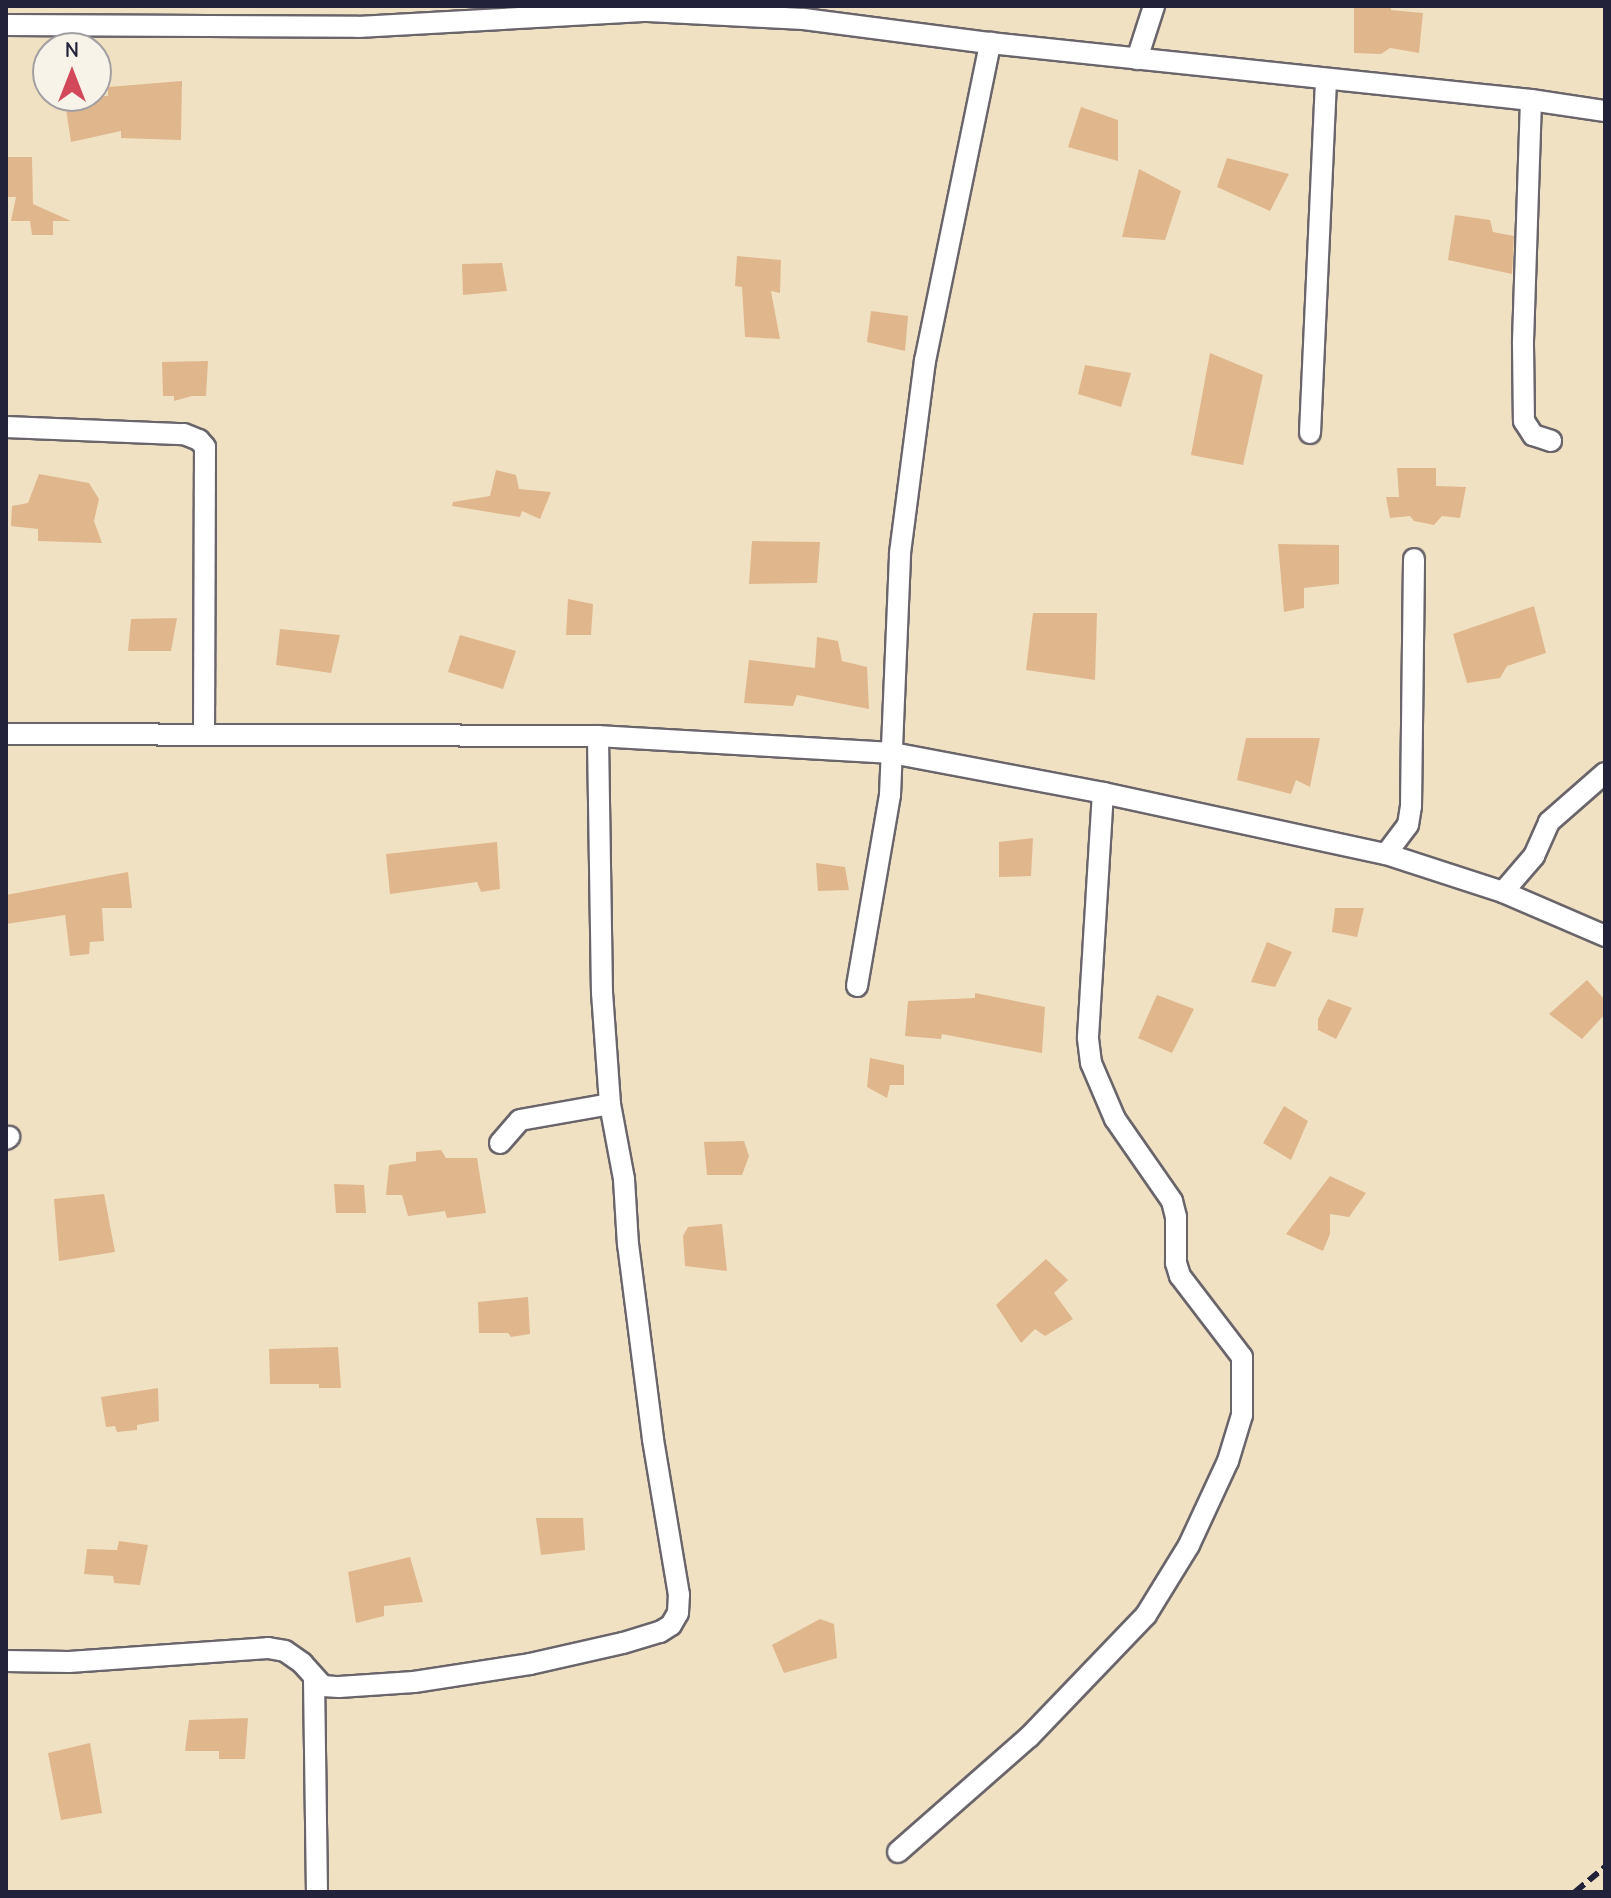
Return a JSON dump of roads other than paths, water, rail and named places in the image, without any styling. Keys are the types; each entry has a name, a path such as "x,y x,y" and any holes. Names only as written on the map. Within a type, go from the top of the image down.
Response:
{"street":[{"path":"1137,59 1154,6"},
{"path":"6,25 358,27 452,13 648,11 804,19 990,43 1531,100 1605,111"},
{"path":"857,986 882,855 892,753 900,553 925,361 990,43"},
{"path":"1310,433 1326,80"},
{"path":"1531,100 1523,344 1524,421 1533,435 1551,441"},
{"path":"6,427 184,434 199,440 205,447 204,735"},
{"path":"1386,854 1408,825 1411,807 1410,680 1414,559"},
{"path":"6,734 598,736 892,753 1103,793 1386,854 1503,892 1605,936"},
{"path":"6,1661 69,1662 268,1648 285,1651 302,1663 323,1686 354,1686 414,1682 530,1664 660,1632 671,1625 678,1613 672,1541 653,1439 628,1245 624,1179 610,1104 602,993 598,736"},
{"path":"1503,892 1534,856 1549,822 1605,773"},
{"path":"898,1852 1029,1737 1146,1615 1189,1545 1228,1461 1242,1415 1242,1357 1180,1276 1176,1263 1176,1217 1172,1201 1115,1119 1091,1063 1088,1037 1103,793"},
{"path":"500,1143 520,1120 610,1104"},
{"path":"314,1679 317,1892"}],"railway":[{"path":"1575,1892 1605,1867"}]}
